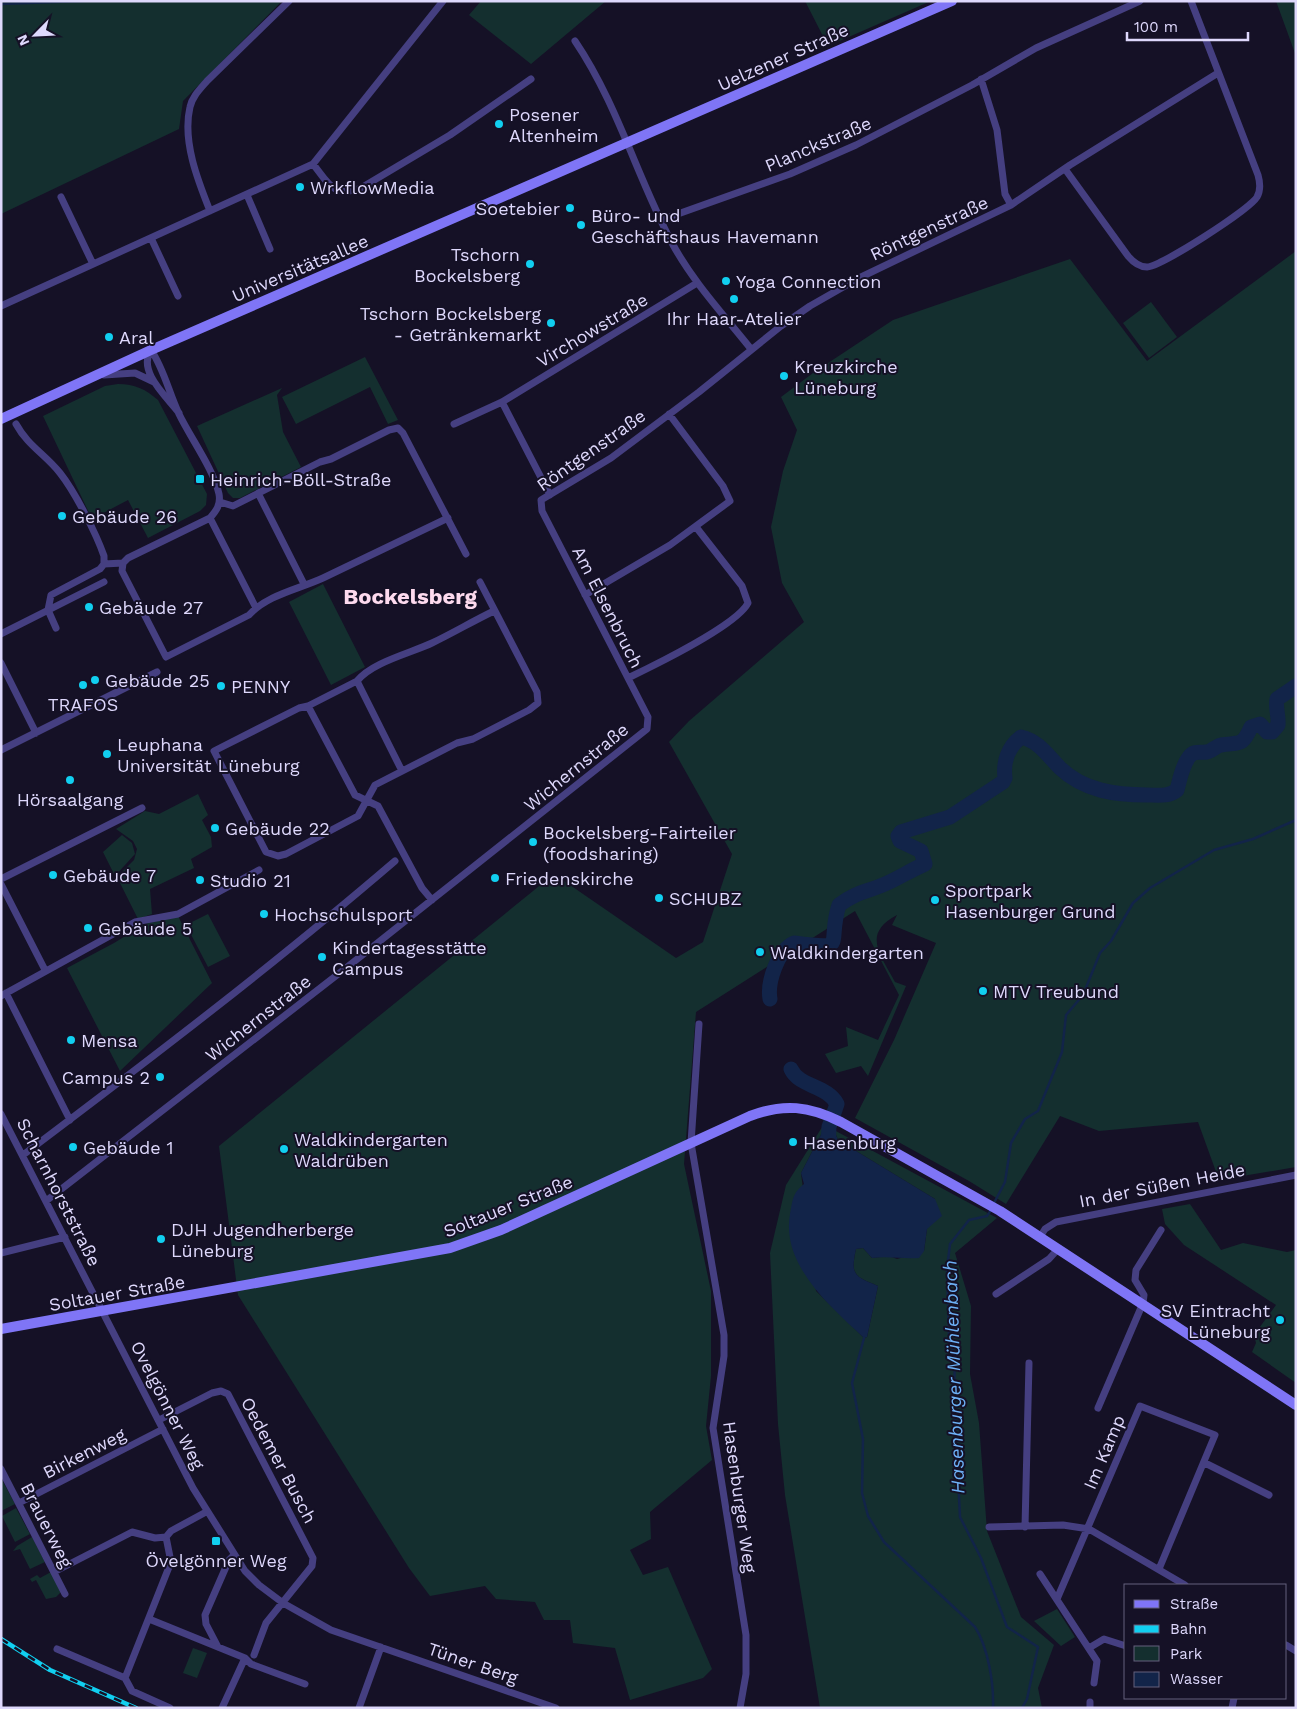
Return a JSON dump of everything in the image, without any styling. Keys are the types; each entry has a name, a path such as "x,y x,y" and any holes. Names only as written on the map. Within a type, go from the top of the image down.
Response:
{"street":[{"path":"210,211 195,175 188,124 190,106 198,91 207,81 289,1"},
{"path":"1,306 313,164 443,1"},
{"name":"Uelzener Straße","path":"628,144 952,1"},
{"name":"Planckstraße","path":"661,220 795,172 881,133 1042,45 1140,1"},
{"path":"1065,169 1133,261 1149,267 1175,254 1244,210 1259,192 1258,175 1191,1"},
{"path":"575,41 598,78 672,244 697,283 751,349"},
{"name":"Röntgenstraße","path":"540,506 541,500 609,460 787,322 846,285 1012,205 1065,169 1218,73"},
{"path":"313,164 328,183 340,193 348,193 361,188 450,135 531,79"},
{"path":"981,79 997,130 1005,194 1012,205"},
{"name":"Universitätsallee","path":"1,419 151,350 628,144"},
{"path":"247,195 270,249"},
{"path":"61,197 92,264"},
{"path":"151,238 178,296"},
{"name":"Virchowstraße","path":"454,424 502,402 600,344 697,283"},
{"path":"179,413 156,383 146,364 151,350 158,359 179,413 217,488 220,502 217,510 210,518 128,558 123,563 122,572 166,657 249,616 256,608 304,584 323,578 448,518"},
{"name":"Universitätsallee","path":"94,375 135,373 156,383"},
{"path":"502,402 550,495"},
{"path":"585,594 630,570 696,527 727,505 731,499 669,414"},
{"path":"16,424 31,446 59,472 69,486 102,549 104,564 100,569 56,590 50,595 48,610 56,628"},
{"path":"220,502 233,506 320,462 331,460 389,430 398,428 404,433 466,554"},
{"path":"258,493 304,584"},
{"name":"Am Elsenbruch","path":"540,506 648,717 649,723"},
{"path":"210,518 256,608"},
{"path":"628,678 711,633 736,617 748,603 746,593 737,579 696,527"},
{"path":"104,564 123,563"},
{"path":"1,634 104,582"},
{"path":"480,582 537,692 538,703 529,710 473,739 457,743 375,785 358,816 286,854 278,856 266,852 214,750 336,692 357,681 370,670 416,647 430,644 494,611"},
{"path":"1,664 36,733"},
{"path":"1,750 157,672"},
{"path":"357,681 402,771"},
{"path":"308,706 355,795 378,806 422,888 432,900"},
{"name":"Wichernstraße","path":"46,1201 629,744 647,729 649,723"},
{"path":"1,879 142,808"},
{"path":"23,1155 223,1000 395,861"},
{"path":"70,1120 3,995 135,922 178,914 260,870"},
{"path":"1,884 46,970"},
{"name":"Hasenburger Weg","path":"699,1024 691,1143 724,1334 724,1356 714,1411 713,1428 746,1636 746,1674 740,1708"},
{"path":"691,1143 767,1109 800,1106 828,1115 1000,1210 1296,1404"},
{"name":"Scharnhorststraße","path":"1,1114 103,1311"},
{"name":"Soltauer Straße","path":"1,1329 450,1248 501,1230 691,1143"},
{"name":"In der Süßen Heide","path":"1040,1237 1045,1229 1056,1222 1296,1175"},
{"path":"1098,1408 1143,1303 1144,1295 1135,1280 1136,1270 1161,1230"},
{"path":"1,1253 65,1237"},
{"path":"996,1294 1048,1260 1058,1248"},
{"name":"Ovelgönner Weg","path":"103,1311 206,1512 234,1555 259,1585 283,1603 331,1630 381,1648"},
{"path":"1025,1527 1029,1363"},
{"name":"Oedemer Busch","path":"159,1420 212,1393 221,1391 228,1394 313,1558 312,1566 283,1603"},
{"name":"Im Kamp","path":"1089,1529 1140,1406 1215,1435 1205,1463 1159,1569"},
{"name":"Birkenweg","path":"19,1504 163,1429"},
{"path":"1205,1463 1269,1495"},
{"name":"Brauerweg","path":"1,1469 65,1594"},
{"path":"54,1572 132,1532 155,1538 166,1537 171,1531 206,1512"},
{"path":"989,1527 1064,1525 1089,1529 1183,1584"},
{"path":"1057,1598 1089,1529"},
{"path":"125,1678 171,1562 166,1537"},
{"path":"218,1647 206,1624 205,1615 229,1560 234,1555"},
{"path":"1040,1574 1097,1661 1094,1683"},
{"path":"254,1655 266,1623 283,1603"},
{"path":"149,1619 245,1658 251,1664 305,1684"},
{"path":"1089,1648 1104,1639 1124,1645"},
{"path":"359,1708 381,1648"},
{"name":"Tüner Berg","path":"381,1648 556,1708"},
{"path":"57,1649 125,1678 132,1691 170,1708"},
{"path":"222,1708 245,1658"}],"green space":[{"path":"1,1 282,1 183,101 179,129 1,214"},
{"path":"481,1 606,1 531,64 469,15"},
{"path":"805,1 931,1 828,46"},
{"path":"1276,1 1296,1 1296,56"},
{"path":"1296,251 1296,1167 1219,1180 1198,1122 1099,1131 1060,1116 1006,1204 969,1181 855,1118 894,1040 936,943 892,925 897,915 886,922 877,937 877,946 895,982 906,986 868,1076 861,1066 836,1073 825,1054 848,1046 846,1027 878,1040 899,995 855,911 696,1012 684,1164 711,1291 711,1376 706,1426 712,1460 650,1512 651,1539 630,1550 643,1575 668,1567 712,1669 703,1678 630,1700 615,1648 573,1643 570,1620 544,1620 535,1602 496,1599 485,1586 430,1596 409,1568 238,1295 219,1146 554,874 676,958 703,942 732,854 669,742 689,721 804,622 782,583 771,527 783,471 797,430 781,397 813,373 893,320 1070,259 1147,361"},
{"path":"1151,302 1177,337 1149,358 1123,323"},
{"path":"365,357 398,420 388,424 370,387 296,424 282,397"},
{"path":"118,384 140,388 158,400 207,494 206,505 200,511 148,538 128,500 92,519 43,416 105,386"},
{"path":"282,388 277,395 283,432 301,467 240,498 233,498 228,493 197,426"},
{"path":"323,584 365,667 331,685 289,602"},
{"path":"198,794 208,815 202,820 211,837 212,847 191,859 194,868 150,889 152,914 138,919 117,877 134,860 137,849 133,841 116,829 145,811 159,814"},
{"path":"122,835 132,843 135,854 115,876 103,852"},
{"path":"208,914 230,956 208,967 186,925"},
{"path":"178,916 212,983 120,1071 67,968 145,924"},
{"path":"824,1124 826,1125 801,1173 816,1291 864,1338 867,1337 878,1286 856,1274 854,1258 856,1249 863,1248 872,1258 889,1256 897,1259 924,1251 927,1229 935,1199 838,1140 834,1130 997,1218 955,1253 971,1306 970,1374 979,1423 987,1531 1021,1617 1054,1645 1038,1688 1042,1708 820,1708 785,1495 778,1424 770,1253 786,1185"},
{"path":"1190,1204 1221,1250 1243,1243 1287,1252 1296,1250 1296,1383 1252,1352 1256,1343 1254,1335 1276,1305 1184,1245 1165,1224 1162,1209"},
{"path":"1,1478 15,1504 1,1511"},
{"path":"16,1508 30,1534 15,1542 2,1516"},
{"path":"32,1537 45,1562 30,1569 20,1549 13,1551 17,1546"},
{"path":"51,1572 61,1592 56,1597 46,1599 36,1580 32,1582 30,1579 37,1575 40,1578"},
{"path":"1057,1609 1075,1637 1061,1646 1034,1621"},
{"path":"193,1648 207,1653 197,1678 183,1673"}],"water":[{"path":"826,1125 834,1130 838,1140 935,1199 942,1216 927,1229 924,1251 919,1258 872,1258 863,1248 856,1249 854,1270 856,1274 878,1286 867,1337 864,1338 823,1298 811,1283 800,1267 789,1233 790,1214 794,1197 804,1184 801,1173"}],"waterway":[{"path":"1,4 83,1"},
{"name":"Hasenburger Mühlenbach","path":"770,999 772,976 783,952 794,943 829,945 833,942 839,905 856,895 885,884 925,864 921,851 900,841 898,836 901,832 950,817 1003,782 1007,755 1021,737 1038,745 1069,776 1090,787 1112,793 1167,795 1177,790 1185,764 1193,753 1207,752 1217,746 1243,741 1251,727 1260,724 1267,732 1272,732 1278,725 1277,699 1296,686"},
{"name":"Hasenburger Mühlenbach","path":"993,1205 1005,1182 1011,1143 1025,1119 1038,1111 1062,1052 1066,1015 1083,995 1100,953 1111,941 1133,903 1150,888 1214,850 1253,839 1296,820"},
{"name":"Hasenburger Mühlenbach","path":"791,1069 800,1079 827,1093 837,1104 829,1127 828,1146"},
{"name":"Hasenburger Mühlenbach","path":"991,1210 987,1216 969,1220 950,1244 947,1269 949,1336 955,1359 954,1397 960,1517 981,1558 1007,1627 1038,1647 1027,1699 1022,1708"},
{"name":"Hasenburger Mühlenbach","path":"864,1338 852,1383 863,1439 862,1493 868,1516 884,1542 975,1627 987,1655 993,1708"}],"railway":[{"path":"1,1639 50,1670 136,1708"}],"place":[{"name":"Posener Altenheim","path":"499,124"},
{"name":"WrkflowMedia","path":"300,187"},
{"name":"Soetebier","path":"570,208"},
{"name":"Büro- und Geschäftshaus Havemann","path":"581,225"},
{"name":"Tschorn Bockelsberg","path":"530,264"},
{"name":"Yoga Connection","path":"726,281"},
{"name":"Ihr Haar-Atelier","path":"734,299"},
{"name":"Tschorn Bockelsberg - Getränkemarkt","path":"551,323"},
{"name":"Aral","path":"109,337"},
{"name":"Kreuzkirche Lüneburg","path":"784,376"},
{"name":"Heinrich-Böll-Straße","path":"200,479"},
{"name":"Gebäude 26","path":"62,516"},
{"name":"Gebäude 27","path":"89,607"},
{"name":"Gebäude 25","path":"95,680"},
{"name":"TRAFOS","path":"83,685"},
{"name":"PENNY","path":"221,686"},
{"name":"Leuphana Universität Lüneburg","path":"107,754"},
{"name":"Hörsaalgang","path":"70,780"},
{"name":"Gebäude 22","path":"215,828"},
{"name":"Bockelsberg-Fairteiler (foodsharing)","path":"533,842"},
{"name":"Gebäude 7","path":"53,875"},
{"name":"Friedenskirche","path":"495,878"},
{"name":"Studio 21","path":"200,880"},
{"name":"SCHUBZ","path":"659,898"},
{"name":"Sportpark Hasenburger Grund","path":"935,900"},
{"name":"Hochschulsport","path":"264,914"},
{"name":"Gebäude 5","path":"88,928"},
{"name":"Waldkindergarten","path":"760,952"},
{"name":"Kindertagesstätte Campus","path":"322,957"},
{"name":"MTV Treubund","path":"983,991"},
{"name":"Mensa","path":"71,1040"},
{"name":"Campus 2","path":"160,1077"},
{"name":"Hasenburg","path":"793,1142"},
{"name":"Gebäude 1","path":"73,1147"},
{"name":"Waldkindergarten Waldrüben","path":"284,1149"},
{"name":"DJH Jugendherberge Lüneburg","path":"161,1239"},
{"name":"SV Eintracht Lüneburg","path":"1280,1320"},
{"name":"Övelgönner Weg","path":"216,1541"}],"district":[{"name":"Bockelsberg","path":"410,596"}]}
